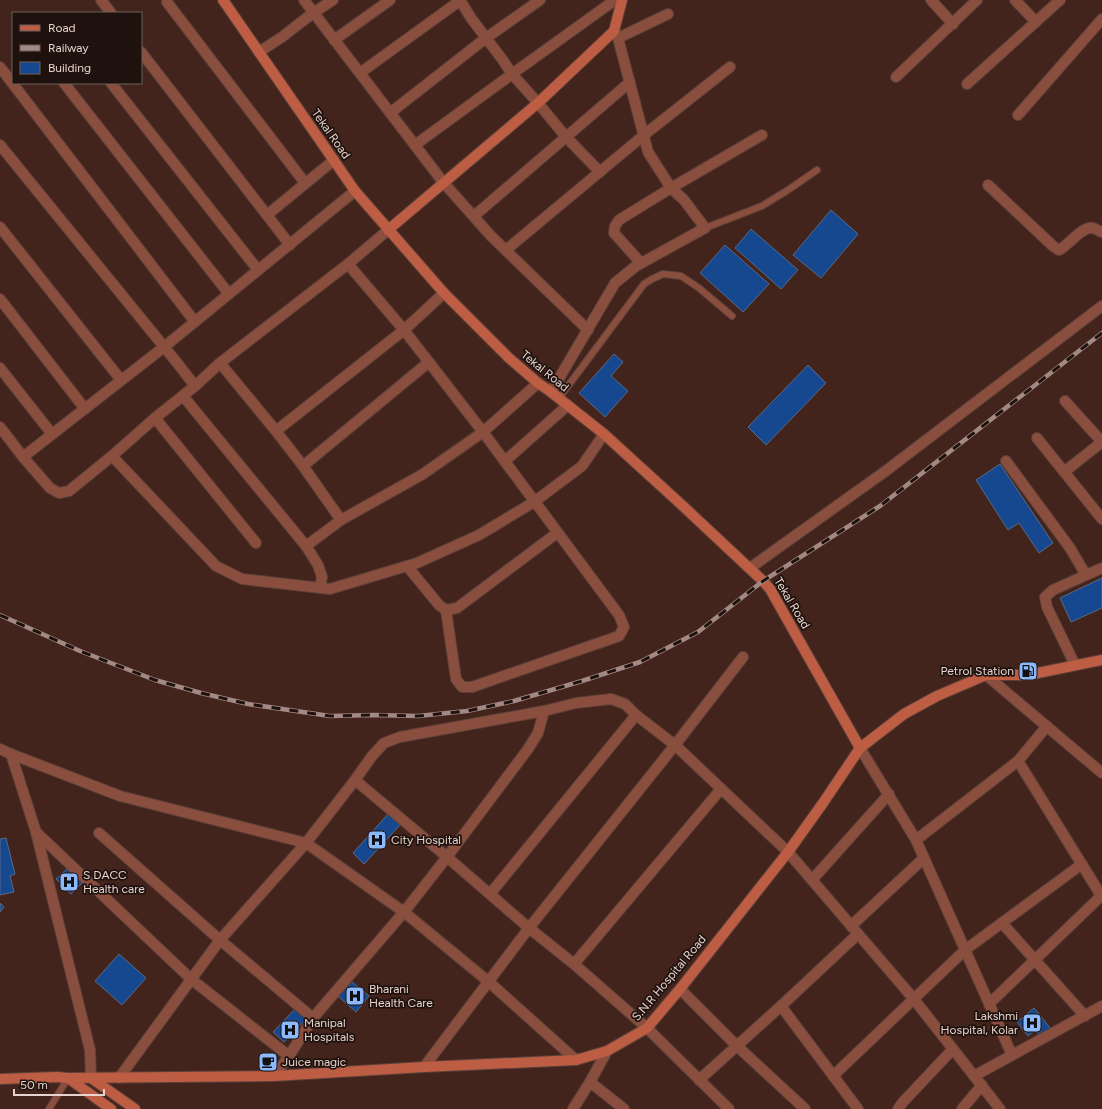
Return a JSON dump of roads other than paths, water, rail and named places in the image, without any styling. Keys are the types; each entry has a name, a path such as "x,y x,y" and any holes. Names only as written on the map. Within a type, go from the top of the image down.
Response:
{"main road":[{"name":"Tekal Road","path":"223,0 355,191 444,293 509,358 538,383 604,434 750,568 770,589 860,748"},
{"path":"388,230 538,103 616,34 622,0"},
{"name":"S.N.R Hospital Road","path":"0,1079 57,1077 119,1078 274,1076 576,1060 607,1051 647,1028 680,989 788,852 823,804 860,748 904,714 938,696 986,675 1028,675 1102,660"},
{"path":"68,1078 111,1109"},
{"path":"91,1078 135,1109"}],"street":[{"path":"101,0 110,12"},
{"path":"304,0 443,182 491,236 588,330"},
{"path":"259,52 282,38 333,0"},
{"path":"334,40 390,0"},
{"path":"360,73 460,0 471,18 502,58 512,74 566,137 600,172"},
{"path":"390,113 486,38 540,0"},
{"path":"415,145 614,0"},
{"path":"931,0 953,24"},
{"path":"896,77 977,0"},
{"path":"1015,0 1036,22"},
{"path":"967,84 1060,0"},
{"path":"167,2 305,183"},
{"path":"555,395 588,330 615,282 641,263 705,228 684,200 671,188 648,152 616,34 668,14"},
{"path":"1018,115 1102,19"},
{"path":"142,53 290,244"},
{"path":"0,67 12,83"},
{"path":"506,250 644,135 730,67"},
{"path":"474,216 630,82"},
{"path":"13,84 195,322"},
{"path":"65,84 229,294"},
{"path":"112,84 258,270"},
{"path":"641,263 614,233 615,226 619,220 762,135"},
{"path":"0,146 194,386"},
{"path":"267,215 334,160"},
{"path":"988,185 1059,250 1064,248 1084,230 1092,228 1102,232"},
{"path":"23,457 164,347 355,191"},
{"path":"0,227 121,380"},
{"path":"0,427 23,457 50,488 59,493 69,491 220,363 348,264 388,230"},
{"path":"348,264 404,330 483,432 619,616 624,626 620,636 472,687 462,687 456,679 446,610"},
{"path":"276,431 404,330 444,293"},
{"path":"0,299 84,408"},
{"path":"750,568 887,470 1102,306"},
{"path":"303,466 429,362"},
{"path":"220,363 303,466 341,520"},
{"path":"0,368 52,434"},
{"path":"306,546 341,520 423,474 483,432 538,383"},
{"path":"182,396 306,546 318,565 322,577 320,588"},
{"path":"1064,472 1102,442 1065,401"},
{"path":"505,461 568,405"},
{"path":"155,418 256,542"},
{"path":"112,456 216,566 242,579 330,589 417,563 478,535 534,502 582,466 604,434"},
{"path":"1037,438 1102,519"},
{"path":"1006,462 1070,548 1086,575"},
{"path":"407,566 439,605 446,610 457,608 557,533"},
{"path":"1075,665 1047,607 1045,597 1052,590 1102,568"},
{"path":"424,1067 529,928 676,745 743,657"},
{"path":"986,675 1102,773"},
{"path":"119,1078 220,940 306,842 372,756 384,744 400,736 544,711 576,703 611,699 625,704 636,715 676,745 788,852 913,998 1000,1109"},
{"path":"274,1076 289,1056 313,1018 404,912 448,857 528,749 538,733 544,711"},
{"path":"490,894 636,715"},
{"path":"916,840 1018,761 1047,726"},
{"path":"860,748 916,840 1012,1055"},
{"path":"0,749 120,796 306,842 404,912 489,982 576,1060"},
{"path":"10,754 36,832 90,1050 91,1078"},
{"path":"989,1004 1102,896 1018,761"},
{"path":"355,780 448,857 529,928 574,964 647,1028 729,1109"},
{"path":"574,964 721,789"},
{"path":"812,880 889,794"},
{"path":"36,832 191,979 289,1056"},
{"path":"99,833 220,940 313,1018"},
{"path":"700,1080 781,1006 924,858"},
{"path":"832,1076 965,950 1082,864"},
{"path":"1002,923 1084,1016"},
{"path":"680,989 737,1046 805,1109"},
{"path":"781,1006 858,1109"},
{"path":"974,1076 1102,1006"},
{"path":"904,1107 953,1049"},
{"path":"573,1109 607,1051"},
{"path":"590,1082 624,1109"},
{"path":"962,1109 982,1085"}],"lane":[{"path":"705,228 762,206 817,170"},
{"path":"555,395 644,284 652,278 662,274 681,276 699,288 732,316"},
{"path":"49,1109 68,1078"}],"railway":[{"path":"0,615 80,651 155,680 248,704 330,716 418,716 467,711 514,701 640,662 698,632 763,581 880,506 1102,333"}],"place":[{"name":"Petrol Station","path":"1028,671"},
{"name":"City Hospital","path":"377,840"},
{"name":"S DACC Health care","path":"69,882"},
{"name":"Bharani Health Care","path":"355,996"},
{"name":"Lakshmi Hospital, Kolar","path":"1032,1023"},
{"name":"Manipal Hospitals","path":"290,1030"},
{"name":"Juice magic","path":"268,1062"}]}
